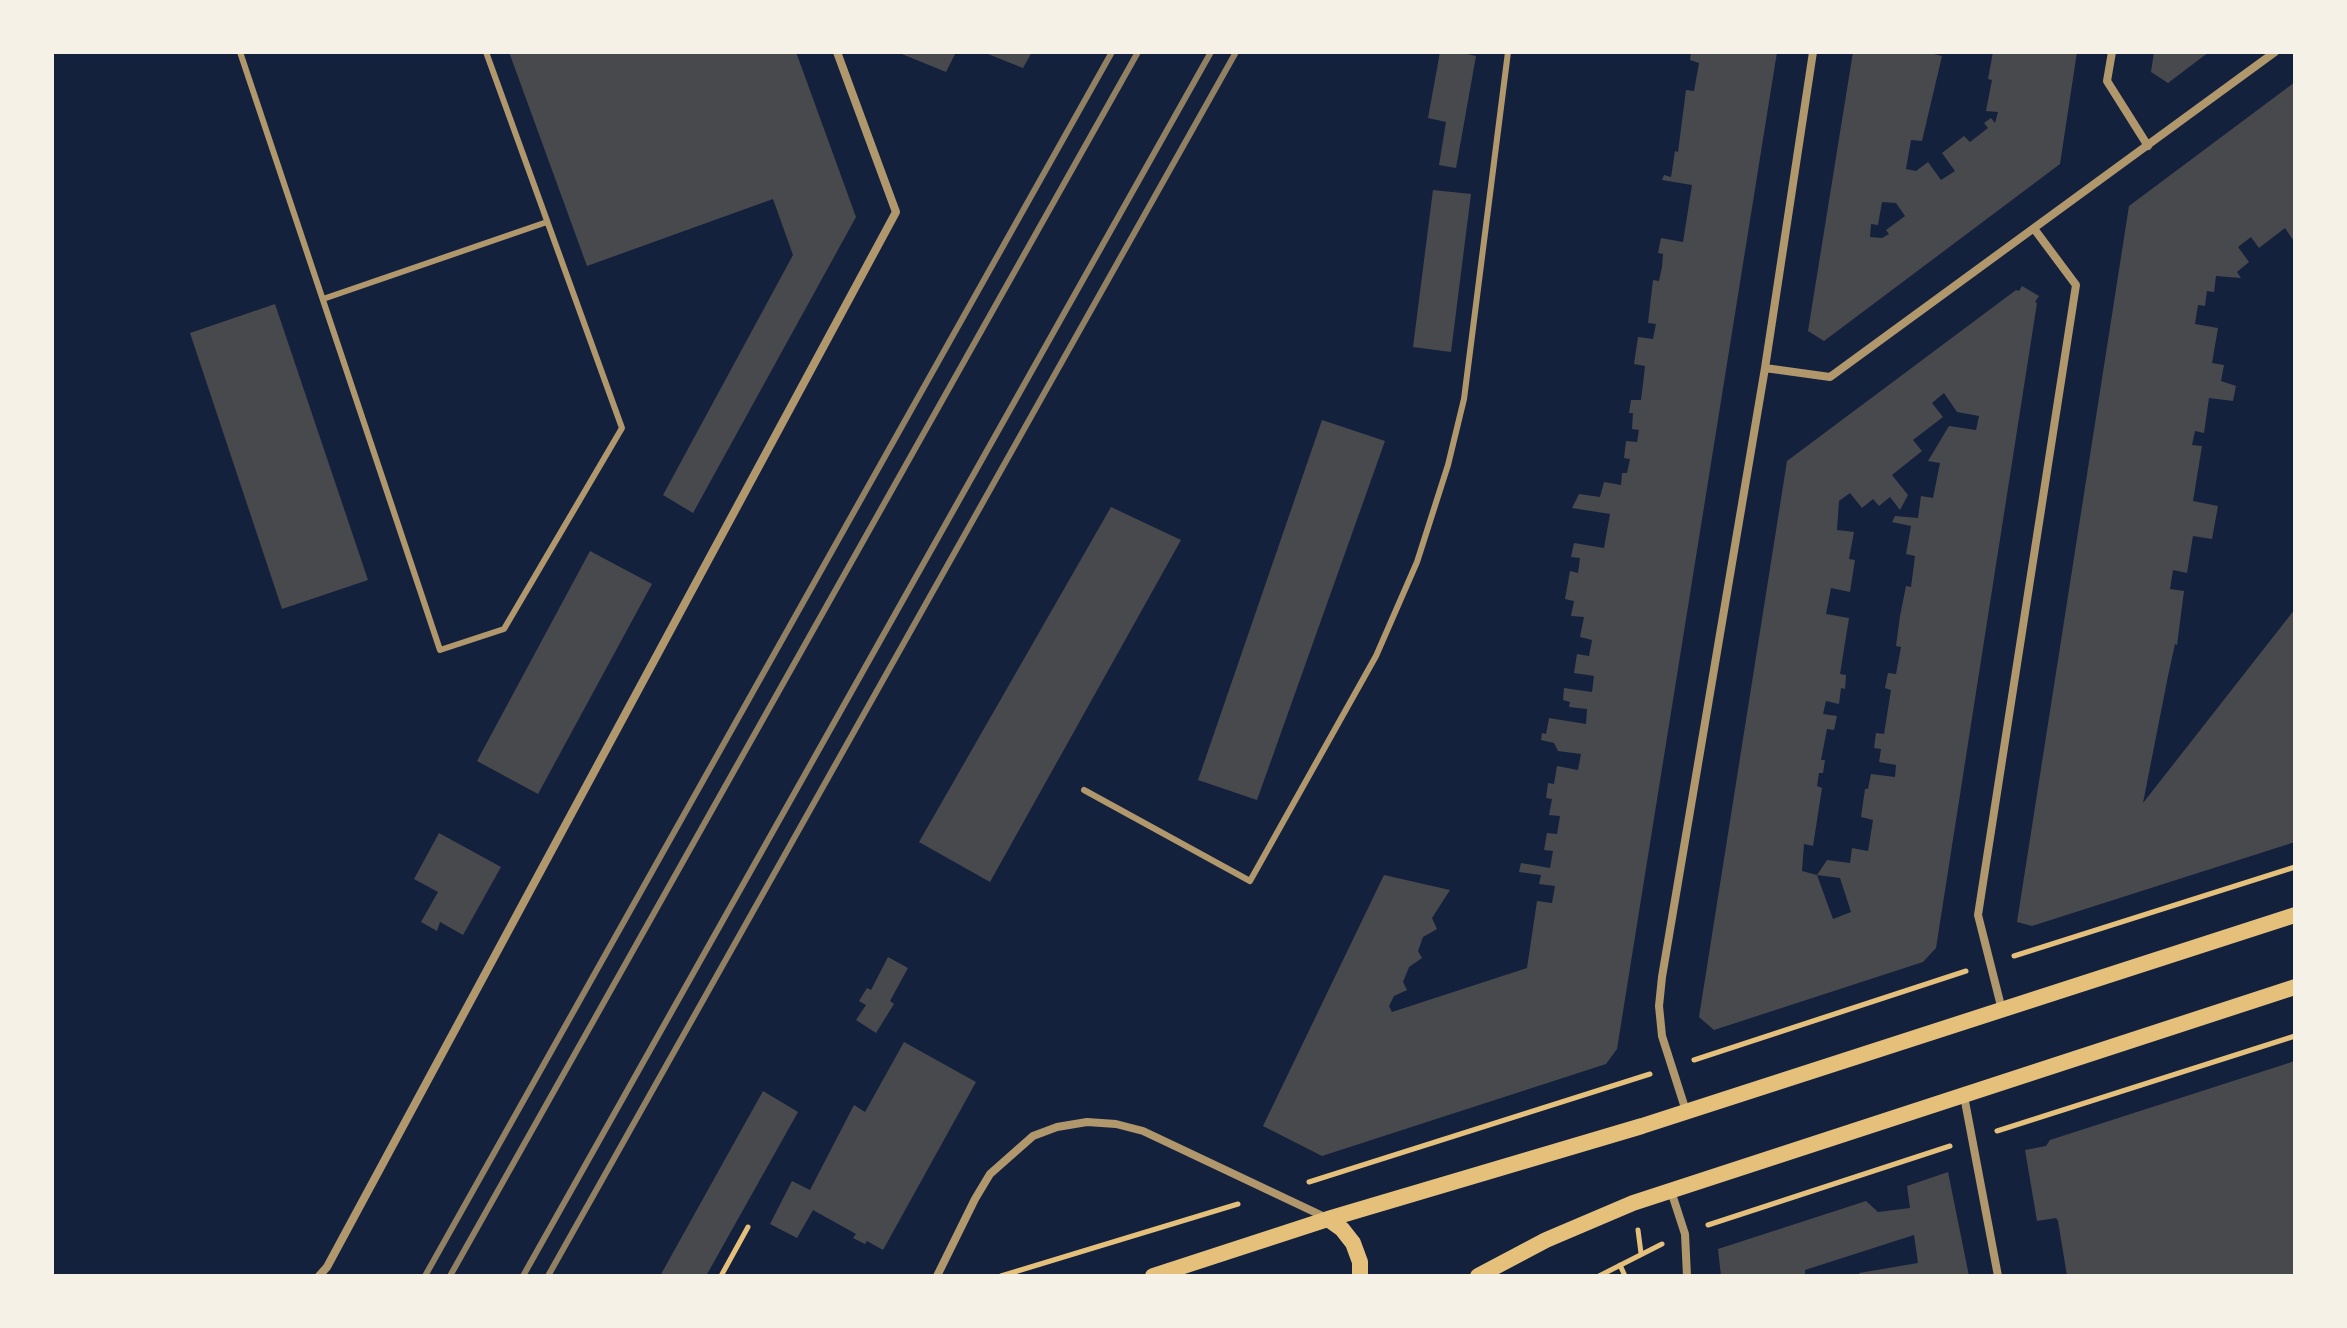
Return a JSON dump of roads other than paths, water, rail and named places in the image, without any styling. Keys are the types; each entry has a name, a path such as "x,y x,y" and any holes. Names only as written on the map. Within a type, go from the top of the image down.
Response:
{"main road":[{"path":"1153,1276 1328,1219 1621,1132 2295,915"},
{"path":"1478,1276 1546,1240 1633,1203 2295,987"},
{"path":"1328,1219 1342,1229 1353,1243 1360,1262 1360,1276"}],"street":[{"path":"319,1276 342,1239 896,212 837,52"},
{"path":"1686,1111 1662,1036 1659,1006 1662,977 1765,368 1813,52"},
{"path":"2112,52 2107,81 2148,146"},
{"path":"1765,368 1830,377 2275,52"},
{"path":"2002,1010 1978,915 2076,285 2035,230"},
{"path":"1964,1096 1998,1276"},
{"path":"937,1276 990,1174 1033,1136 1057,1127 1087,1122 1116,1124 1143,1131 1328,1219"},
{"path":"1671,1191 1685,1234 1687,1276"}],"lane":[{"path":"240,52 440,650 504,629 622,428 486,52"},
{"path":"1084,790 1250,881 1376,656 1417,562 1448,465 1464,399 1508,52"},
{"path":"323,299 547,222"}],"railway":[{"path":"425,1276 1112,52"},
{"path":"450,1276 1138,52"},
{"path":"523,1276 1211,52"},
{"path":"548,1276 1236,52"}]}
